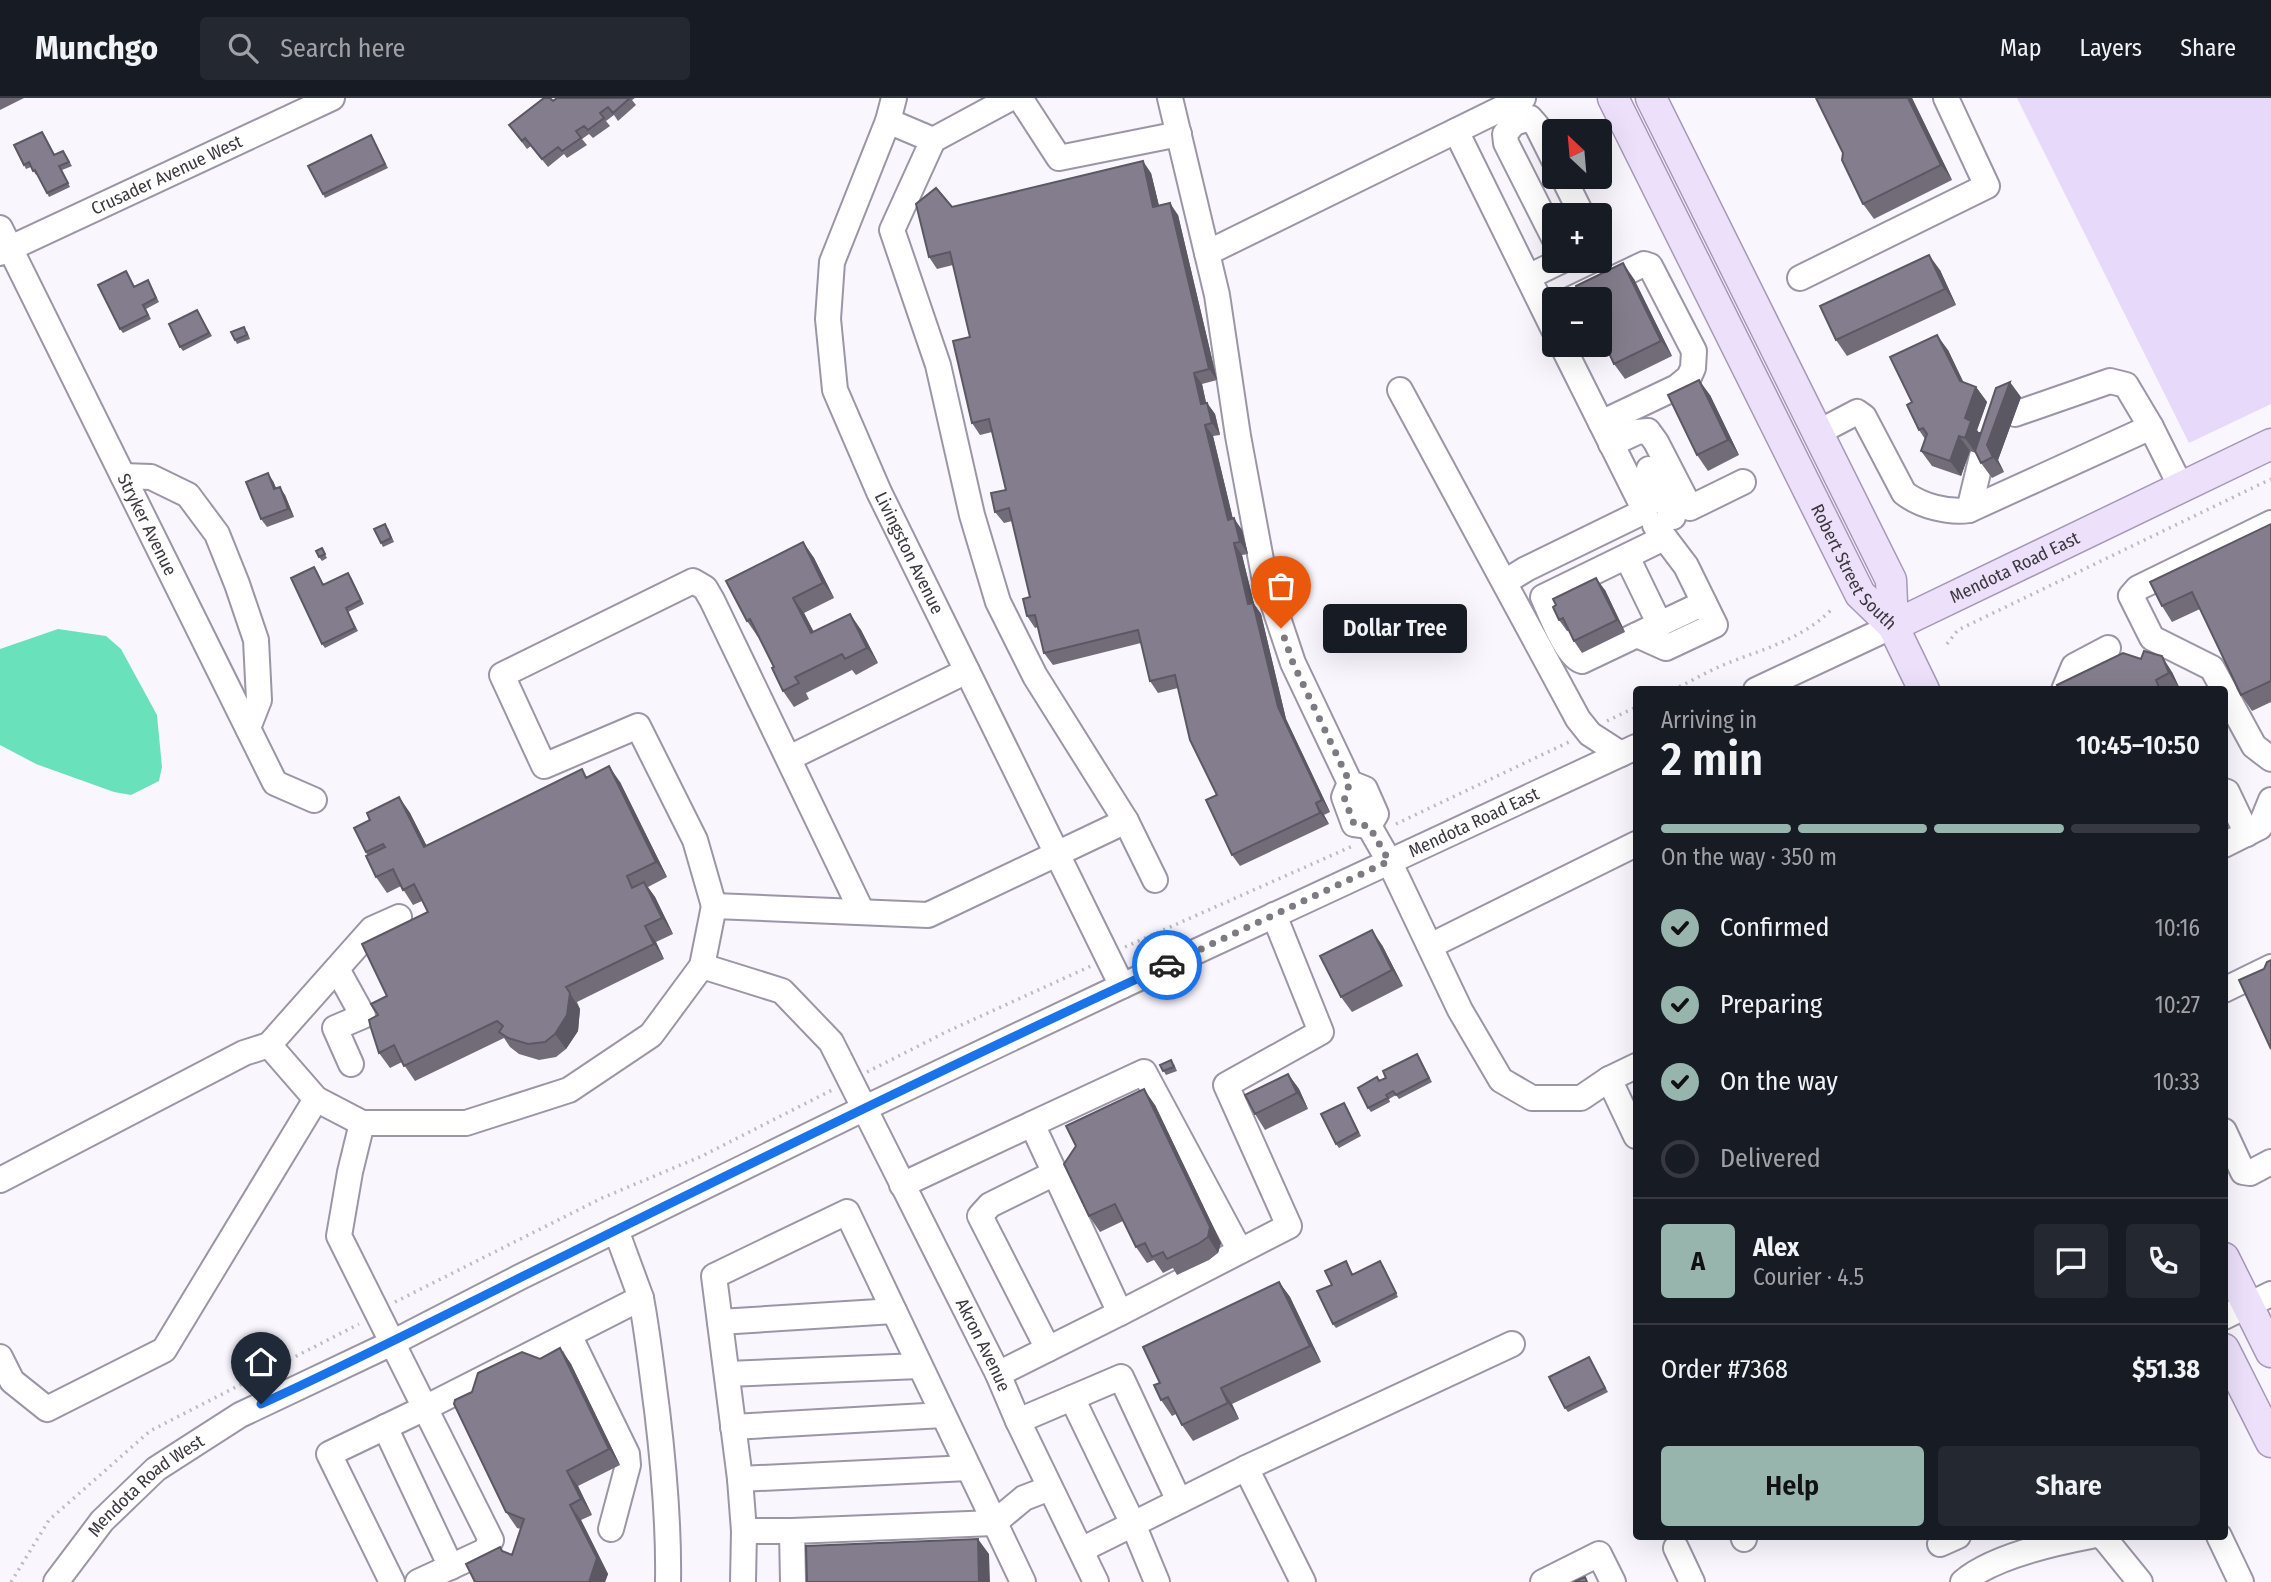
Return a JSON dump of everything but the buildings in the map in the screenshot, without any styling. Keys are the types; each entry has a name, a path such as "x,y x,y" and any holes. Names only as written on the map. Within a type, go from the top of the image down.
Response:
{"main road":[{"name":"Robert Street South","path":"1613,98 1860,594 1893,626"},
{"name":"Robert Street South","path":"1651,98 1891,580 1893,626"},
{"name":"Mendota Road East","path":"1893,626 2271,444"},
{"path":"1893,626 1922,686"},
{"path":"2228,1266 2271,1352"},
{"path":"2228,1357 2271,1443"}],"street":[{"name":"Crusader Avenue West","path":"3,243 332,98"},
{"path":"1011,98 933,139 892,230 938,365 972,515 999,602 1035,676 1126,821 1156,880"},
{"path":"1020,98 1059,158 1178,134"},
{"path":"1170,98 1217,295 1238,436 1264,576 1293,663 1350,783 1344,797 1354,824 1369,826 1389,861 1460,1010 1501,1080 1532,1098 1581,1098 1609,1079 1633,1067"},
{"path":"1207,253 1523,98"},
{"path":"1800,278 1987,186 1946,98"},
{"path":"891,109 933,139"},
{"name":"Livingston Avenue","path":"891,109 832,262 828,320 835,390 879,492 1122,986"},
{"path":"1542,136 1530,118 1514,123 1505,134 1506,143 1542,214"},
{"path":"1456,131 1542,301"},
{"path":"1480,178 1515,160"},
{"name":"Stryker Avenue","path":"3,243 123,476 275,783 314,800"},
{"path":"1597,287 1644,264 1650,266 1694,351 1693,368 1689,377 1677,387 1627,445"},
{"path":"1528,277 1542,270"},
{"path":"1570,357 1627,445 1715,625 1666,648 1637,635"},
{"path":"1969,510 1995,431 2110,381 2126,385 2181,487"},
{"path":"1401,390 1583,727 1629,751"},
{"path":"1817,433 1857,412 1864,417 1904,493 1914,501 1957,512 1969,510 2151,427"},
{"path":"1627,445 1648,431 1665,520"},
{"path":"1627,445 1665,520"},
{"path":"123,476 151,477 188,495 217,534 256,640 259,700 248,728"},
{"path":"1505,582 1526,569 1665,520 1743,481"},
{"path":"1665,520 1627,557 1543,597 1570,652 1576,660 1582,661 1704,603"},
{"path":"2222,686 2212,668 2152,638 2131,596 2138,588 2271,523"},
{"path":"1627,557 1660,625"},
{"path":"268,1045 316,1099 362,1123 466,1123 569,1090 652,1035 702,966 714,906 695,840 638,726 544,766 502,675 693,581 705,588 862,912"},
{"name":"Mendota Road East","path":"1765,686 1893,626"},
{"path":"2066,686 2074,666 2108,648"},
{"path":"789,758 967,671"},
{"path":"2228,697 2254,746 2271,760"},
{"name":"Mendota Road East","path":"1122,986 1629,751"},
{"path":"2228,798 2247,834"},
{"path":"2228,843 2260,827 2271,800"},
{"path":"714,906 928,915 1126,821"},
{"path":"1430,946 1633,845"},
{"path":"998,1374 1289,1226 1226,1085 1321,1032 1274,915"},
{"path":"0,1180 244,1053 268,1045 372,929 399,917"},
{"name":"Akron Avenue","path":"702,966 782,991 831,1042 998,1374 1096,1582"},
{"path":"2228,988 2271,967"},
{"path":"337,969 363,1016 335,1028 351,1064"},
{"name":"Mendota Road West","path":"56,1582 102,1521 156,1469 240,1415 392,1343 865,1108 1122,986"},
{"path":"902,1185 1144,1072 1240,1251"},
{"path":"1609,1079 1633,1130"},
{"path":"0,1357 12,1381 47,1409 164,1350 316,1099"},
{"path":"362,1123 339,1236 491,1540 485,1551 438,1576 385,1427"},
{"path":"1032,1124 1119,1313"},
{"path":"2228,1140 2243,1172 2250,1172 2271,1162"},
{"path":"1048,1349 980,1216 990,1205 1055,1173"},
{"path":"743,1582 744,1531 740,1479 714,1276 847,1212 1023,1582"},
{"path":"616,1230 641,1298 647,1328 669,1528 668,1582"},
{"path":"392,1582 329,1454 641,1298"},
{"path":"720,1322 894,1311"},
{"path":"569,1335 627,1454 628,1465 611,1529"},
{"path":"1081,1550 1246,1468 1512,1344"},
{"path":"727,1374 919,1366"},
{"path":"1018,1421 1121,1377 1179,1501"},
{"path":"1072,1398 1133,1524 1157,1582"},
{"path":"733,1427 943,1415"},
{"path":"740,1479 968,1468"},
{"path":"1246,1468 1303,1582"},
{"path":"744,1531 993,1523 1024,1498 1050,1488"},
{"path":"792,1531 793,1582"},
{"path":"1963,1582 2034,1548 2072,1540"},
{"path":"2106,1540 2140,1582"},
{"path":"2221,1540 2241,1582"},
{"path":"1675,1548 1692,1582"},
{"path":"1543,1582 1599,1554 1613,1582"}],"path":[{"path":"1947,644 1958,630 2271,479"},
{"path":"1681,686 1731,662 1763,651 1817,624 1833,608"},
{"path":"1598,726 1633,708"},
{"path":"1412,816 1578,738"},
{"path":"1129,946 1339,853"},
{"path":"873,1069 946,1032 1077,974"},
{"path":"402,1297 602,1198 702,1156 827,1093"}],"shaded area":[{"path":"2017,98 2271,98 2271,404 2189,443"},
{"path":"58,629 106,636 121,649 157,715 162,767 159,781 131,795 114,792 36,764 0,745 0,649"}],"way so far":[{"path":"1167,965 1389,861 1369,826 1354,824 1344,797 1350,783 1293,663 1281,628"}],"place":[{"name":"Dollar Tree","path":"1281,628"}],"route":[{"path":"261,1404 392,1343 865,1108 1167,965"}]}
